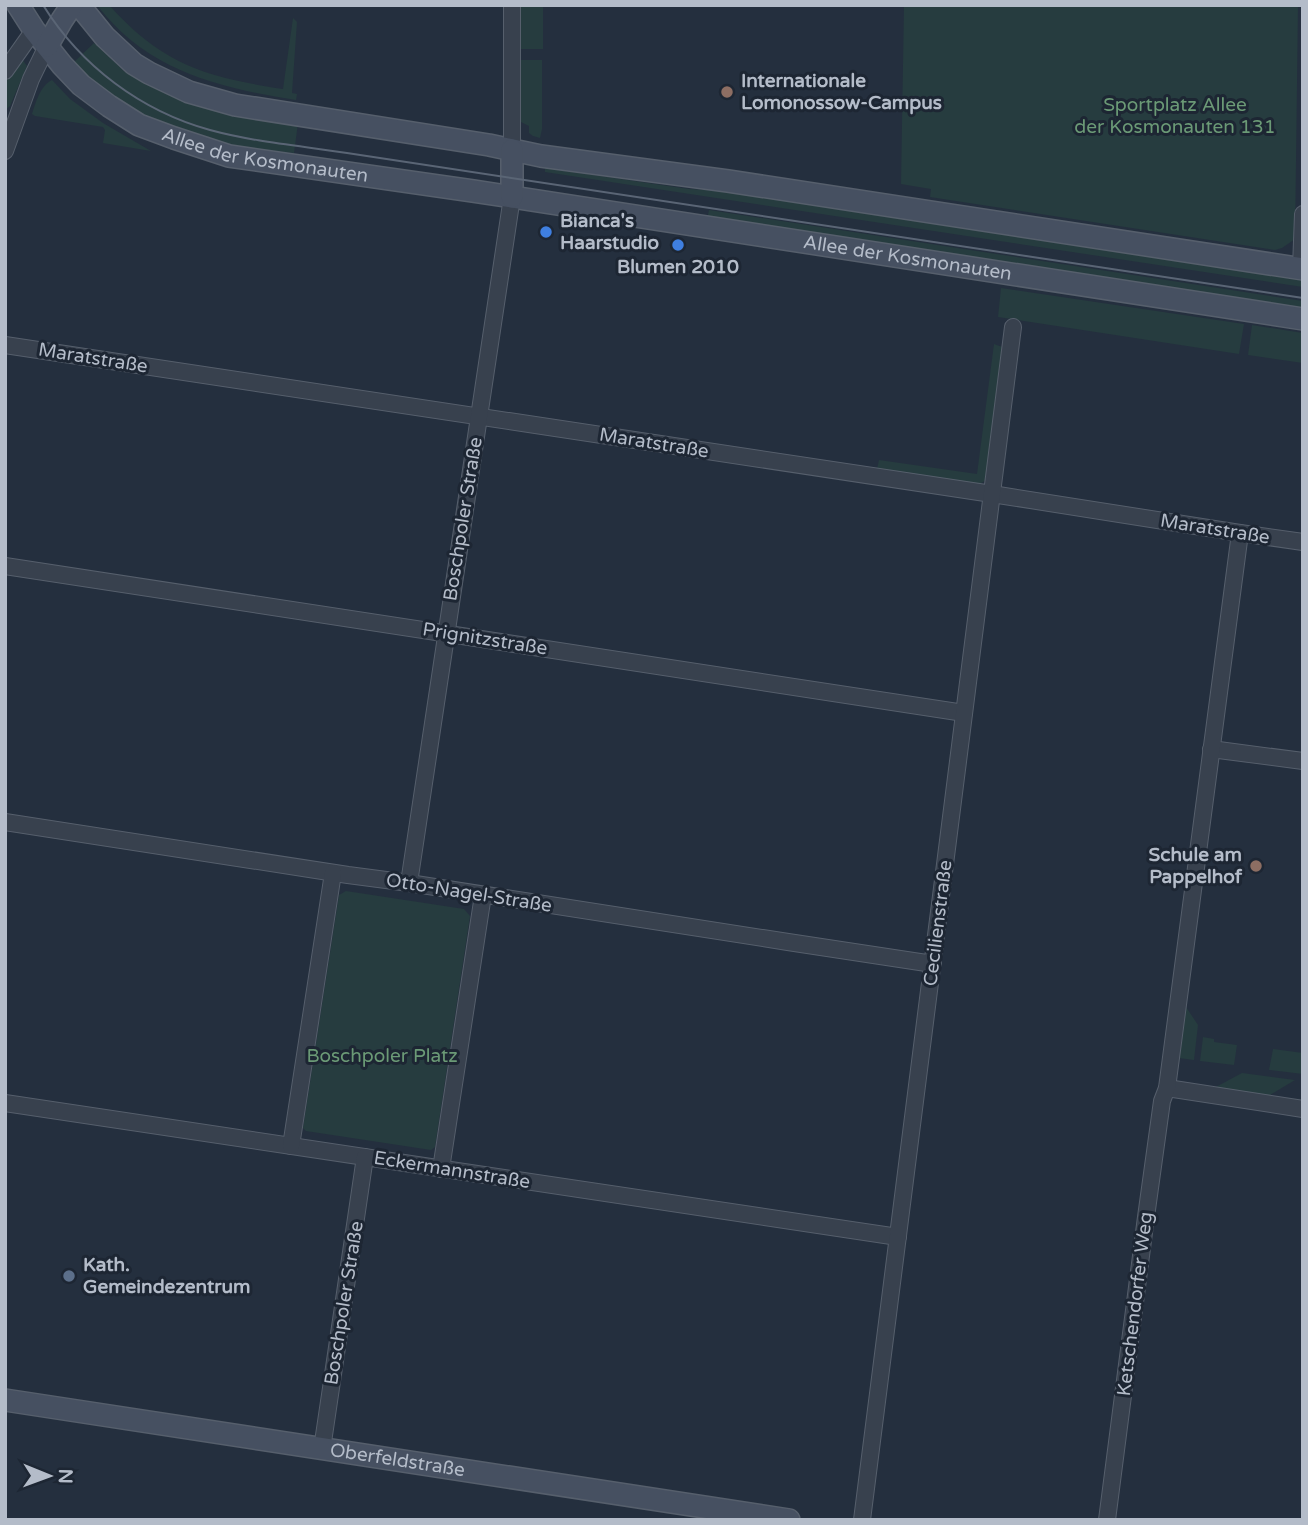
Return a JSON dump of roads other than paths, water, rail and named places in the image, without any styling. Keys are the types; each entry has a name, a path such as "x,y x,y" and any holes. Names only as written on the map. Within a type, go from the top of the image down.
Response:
{"main road":[{"name":"Allee der Kosmonauten","path":"18,5 62,65 81,85 108,106 139,125 229,156 1303,319"},
{"path":"41,38 49,15 66,5"},
{"path":"41,38 62,20 72,5"},
{"path":"79,5 105,37 134,64 190,92 235,104 489,145 541,156 728,181 1302,269"},
{"path":"512,150 512,197"},
{"name":"Oberfeldstraße","path":"5,1400 789,1520"}],"street":[{"path":"512,5 512,150"},
{"path":"5,71 41,38"},
{"path":"5,151 10,121 31,79 41,38"},
{"name":"Boschpoler Straße","path":"409,883 512,197"},
{"path":"1302,269 1303,214"},
{"name":"Cecilienstraße","path":"862,1520 1013,327"},
{"name":"Maratstraße","path":"5,345 1303,542"},
{"name":"Ketschendorfer Weg","path":"1107,1520 1240,533"},
{"name":"Prignitzstraße","path":"5,566 964,713"},
{"path":"1211,749 1303,761"},
{"name":"Otto-Nagel-Straße","path":"5,822 933,964"},
{"path":"292,1146 334,873"},
{"path":"441,1169 483,895"},
{"path":"1167,1088 1303,1109"},
{"name":"Eckermannstraße","path":"5,1104 898,1237"},
{"name":"Boschpoler Straße","path":"322,1449 365,1157"}],"tram line":[{"path":"43,5 75,48 115,83 160,111 185,122 227,134 1303,298"}],"place":[{"name":"Internationale Lomonossow-Campus","path":"727,92"},
{"name":"Bianca's Haarstudio","path":"546,232"},
{"name":"Blumen 2010","path":"678,245"},
{"name":"Schule am Pappelhof","path":"1256,866"},
{"name":"Kath. Gemeindezentrum","path":"69,1276"}],"park label":[{"name":"Sportplatz Allee der Kosmonauten 131","path":"1175,116"},
{"name":"Boschpoler Platz","path":"382,1056"}]}
